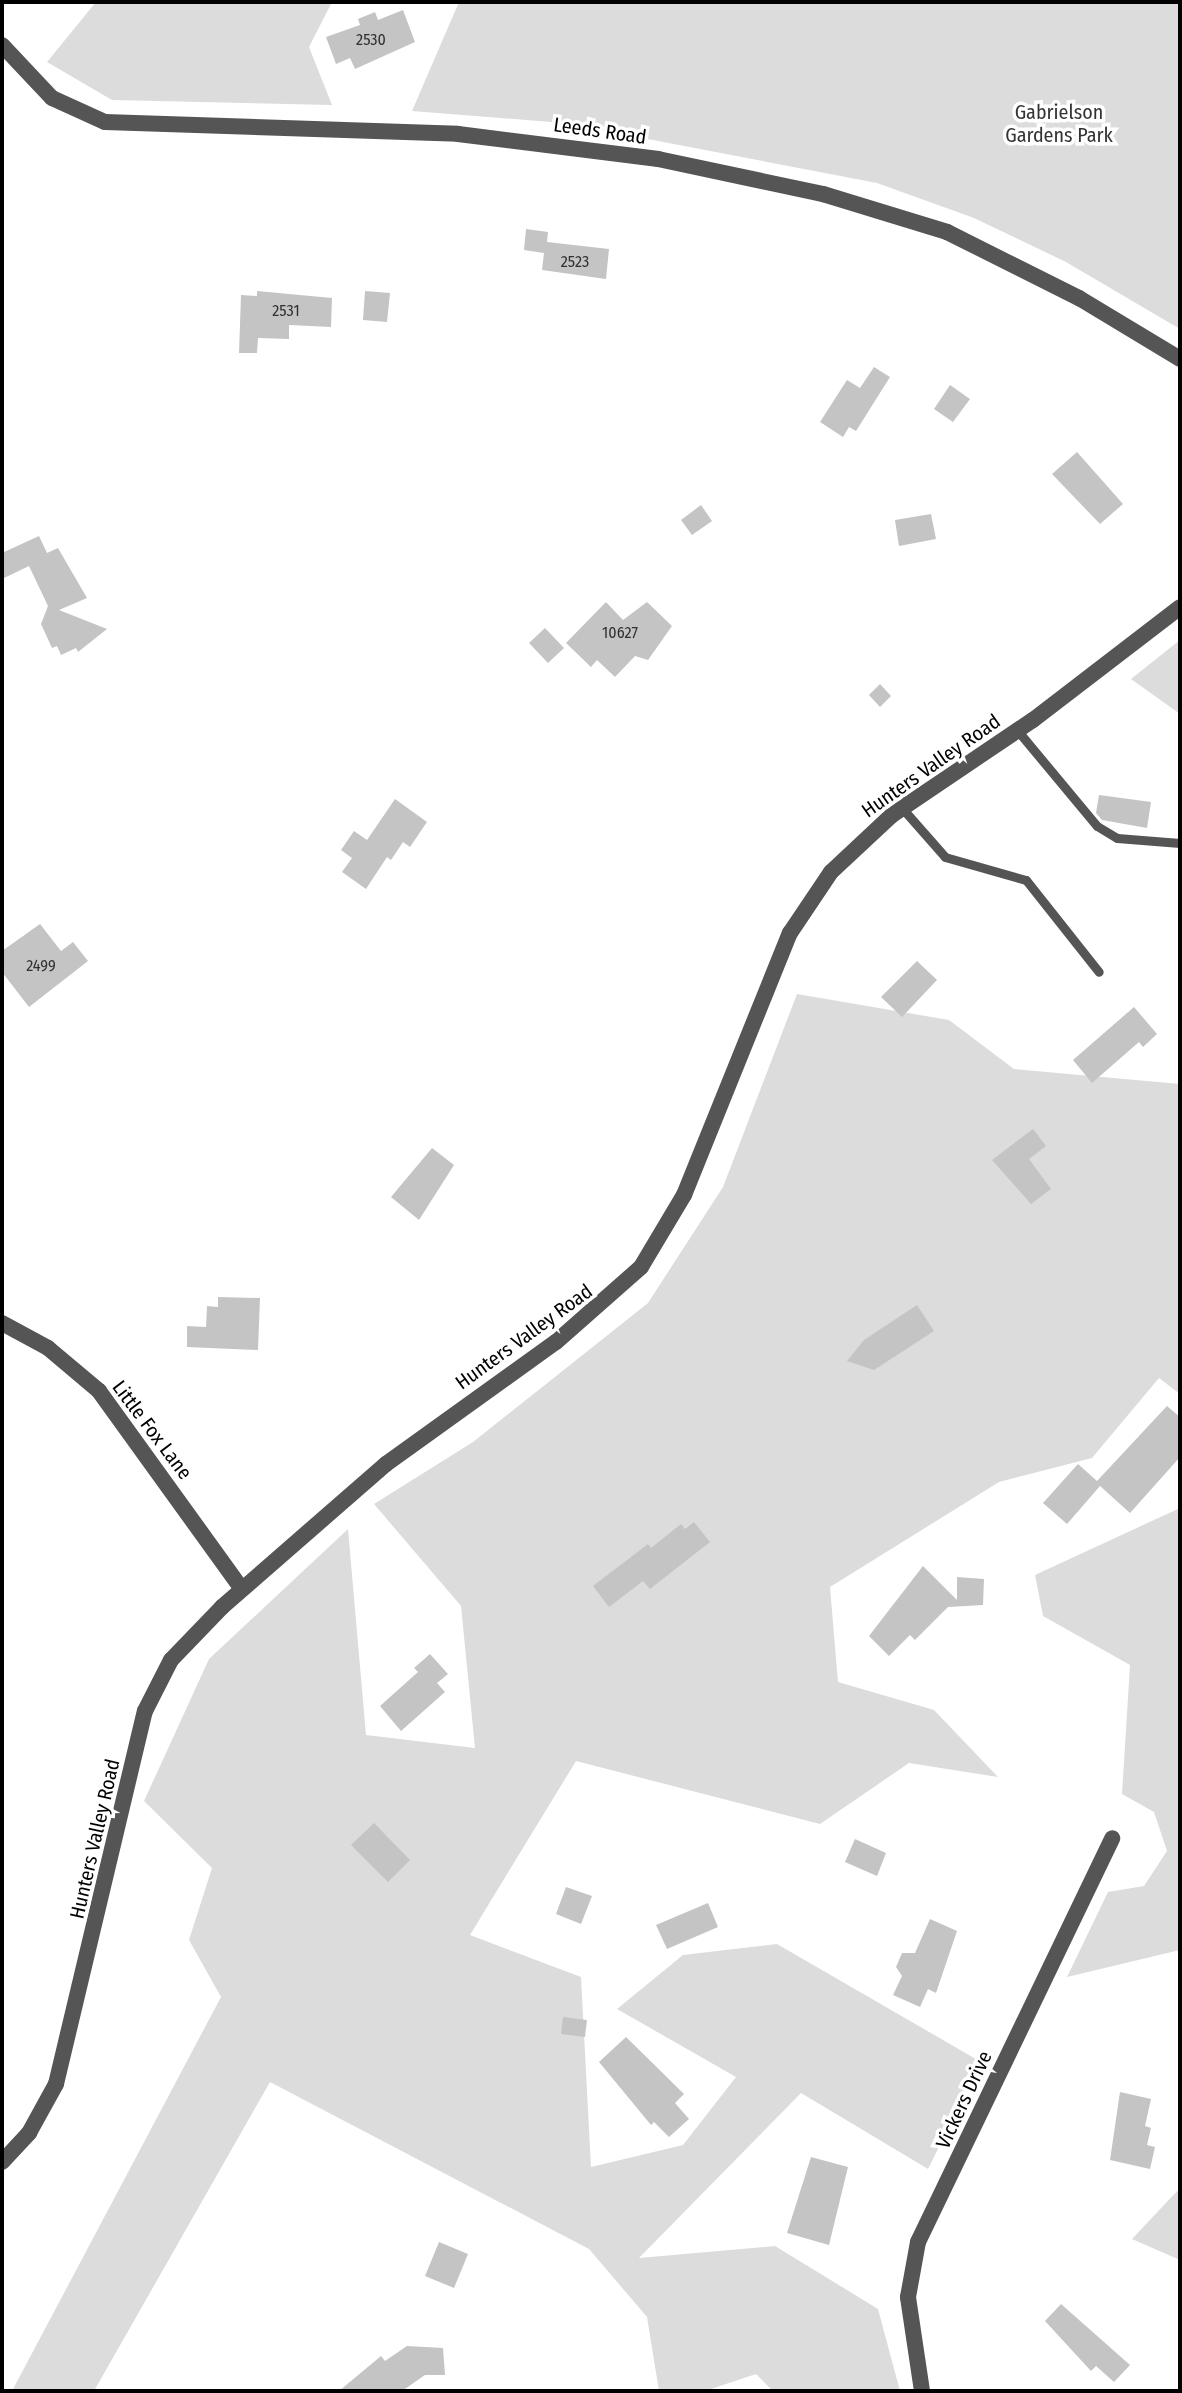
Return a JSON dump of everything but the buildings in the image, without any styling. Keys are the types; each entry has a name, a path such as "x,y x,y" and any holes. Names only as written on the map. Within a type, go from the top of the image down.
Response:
{"street":[{"name":"Leeds Road","path":"2,45 52,98 105,122 458,134 658,159 823,194 947,232 1079,298 1180,359"},
{"name":"Hunters Valley Road","path":"2,2162 29,2133 56,2084 155,1686 189,1639 386,1464 556,1342 641,1267 684,1195 790,933 831,872 902,808 1017,730 1180,607"},
{"name":"Little Fox Lane","path":"2,1323 48,1348 99,1391 242,1589"},
{"name":"Vickers Drive","path":"922,2391 908,2297 918,2242 1112,1838"}],"lane":[{"path":"1017,730 1097,826 1117,838 1180,843"},
{"path":"902,808 945,857 1026,880 1099,972"}],"green space":[{"path":"96,2 332,2 309,47 332,105 112,100 47,62"},
{"name":"Gabrielson Gardens Park","path":"459,2 1180,2 1180,329 1066,262 974,218 877,183 564,123 412,111"},
{"path":"1180,640 1180,714 1131,679"},
{"path":"797,994 949,1020 1014,1069 1180,1084 1180,1394 1159,1378 1092,1458 999,1482 830,1587 838,1682 934,1710 998,1777 909,1763 820,1824 576,1761 470,1935 581,1977 591,2167 683,2145 736,2077 617,2009 683,1955 777,1944 981,2062 928,2169 801,2093 639,2258 775,2246 878,2309 900,2391 773,2391 756,2374 705,2391 659,2391 647,2317 589,2249 270,2082 94,2391 12,2391 221,1997 189,1940 212,1868 144,1801 209,1659 348,1529 366,1735 475,1748 461,1606 374,1504 473,1442 648,1303 723,1187"},
{"path":"1180,1508 1180,1950 1067,1977 1108,1892 1144,1886 1167,1851 1154,1812 1122,1794 1130,1665 1043,1616 1035,1575"},
{"path":"1180,2188 1180,2260 1132,2239"}]}
